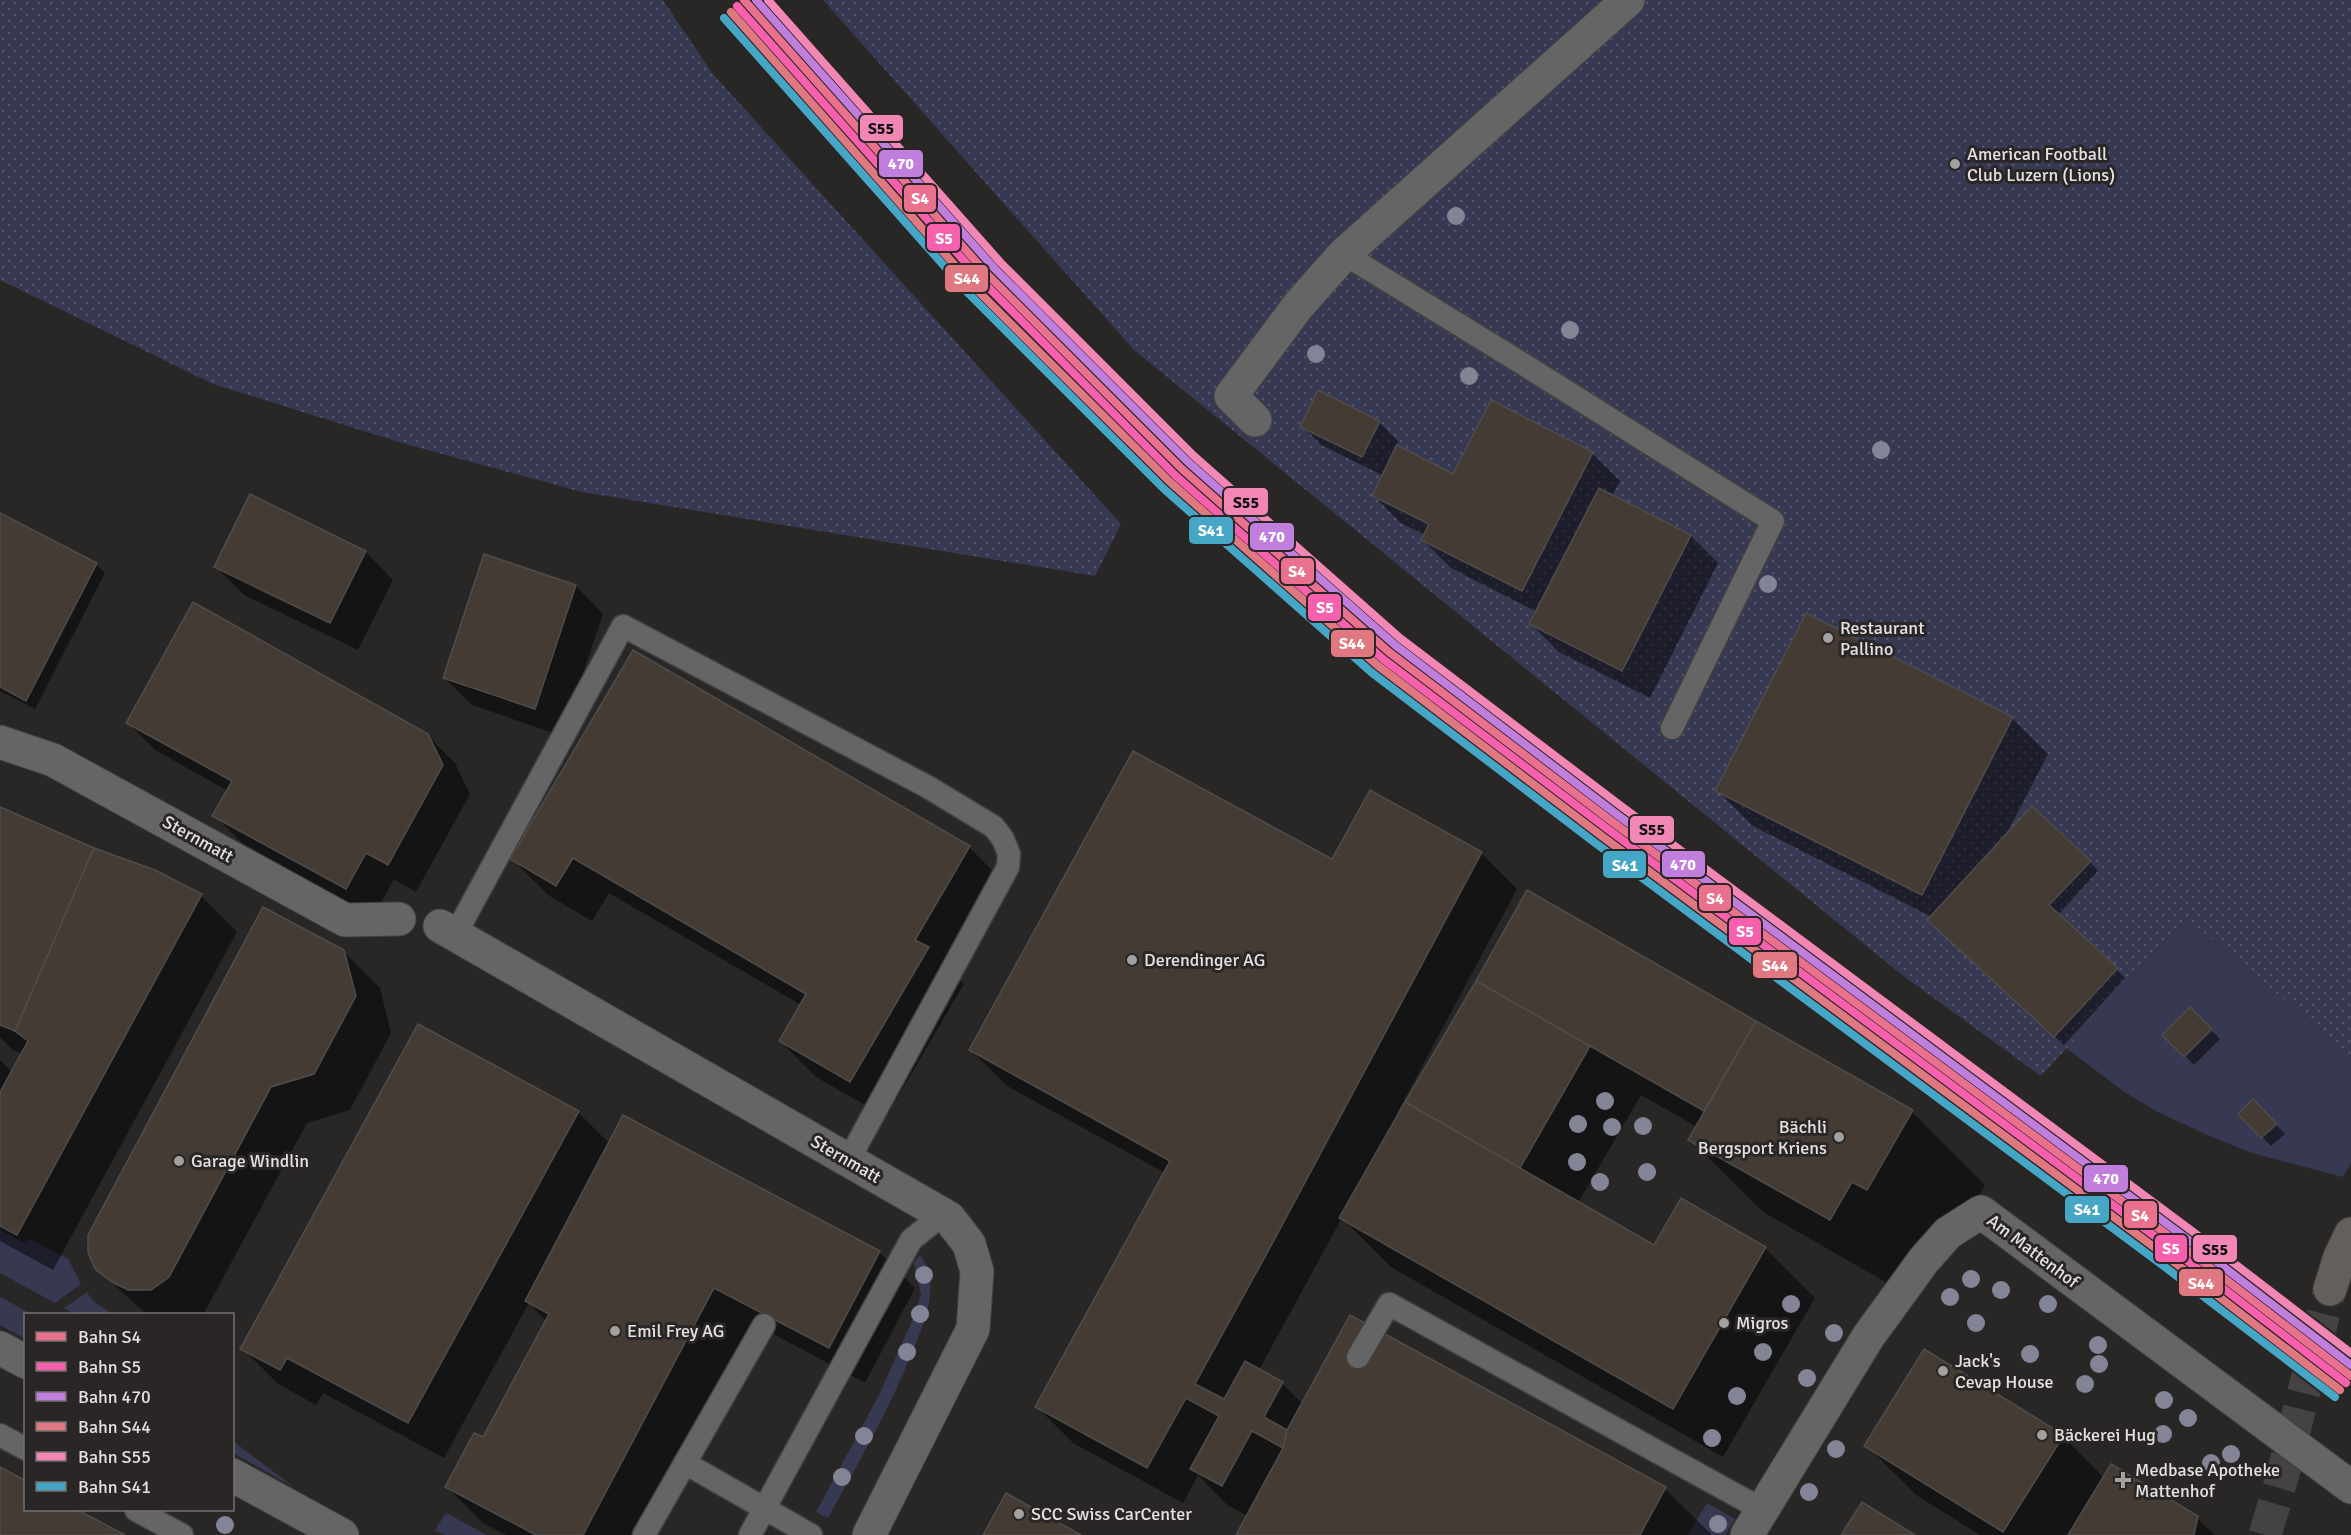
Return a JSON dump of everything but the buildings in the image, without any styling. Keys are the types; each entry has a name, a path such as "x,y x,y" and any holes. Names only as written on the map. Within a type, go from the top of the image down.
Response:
{"main road":[{"path":"2330,1289 2340,1257 2351,1234"}],"street":[{"path":"1255,420 1231,396 1298,306 1344,254 1628,0"},
{"name":"Sternmatt","path":"0,742 53,760 345,920 399,919"},
{"name":"Sternmatt","path":"447,930 943,1214 949,1218 969,1244 977,1271 973,1329 869,1535"},
{"name":"Am Mattenhof","path":"1755,1522 1868,1337 1924,1260 1948,1233 1981,1212 2351,1487"},
{"path":"0,1348 24,1361"},
{"path":"234,1476 342,1535"}],"lane":[{"path":"1344,254 1773,521 1672,728"},
{"path":"447,930 623,626 928,787 994,827 1003,839 1009,854 1008,867 848,1161"},
{"path":"750,1535 911,1240 943,1214"},
{"path":"1358,1357 1389,1304 1755,1522"},
{"path":"644,1535 764,1325"},
{"path":"0,1434 24,1448"},
{"path":"686,1463 811,1535"},
{"path":"137,1511 154,1535"},
{"path":"138,1511 182,1535"}],"shaded area":[{"path":"0,0 663,0 712,73 1121,524 1095,576 582,492 402,443 213,384 0,280"},
{"path":"823,0 2351,0 2351,1056 2186,918 2041,1076 1902,975 1134,350"},
{"path":"2186,918 2351,1056 2351,1163 2343,1177 2252,1153 2207,1135 2156,1111 2123,1091 2066,1048"},
{"path":"0,1230 24,1243 29,1239 68,1259 81,1284 55,1303 0,1273"},
{"path":"920,1255 929,1273 930,1283 924,1323 884,1415 828,1518 816,1512 879,1395 912,1321 921,1295 914,1262"},
{"path":"87,1292 92,1300 111,1313 73,1313 64,1308"},
{"path":"0,1297 30,1313 24,1313 24,1338 0,1325"},
{"path":"234,1442 295,1488 234,1454"},
{"path":"1707,1503 1735,1519 1725,1535 1688,1535"},
{"path":"446,1513 487,1535 445,1535 435,1530"}],"tunnel":[{"path":"2265,1535 2283,1474 2330,1289"}],"rail line":[{"name":"S4","path":"744,0 988,275 1182,469 1389,652 1610,820 2181,1245 2351,1376"},
{"name":"470","path":"756,0 995,269 1188,462 1395,645 1615,813 2186,1238 2351,1365"},
{"name":"S55","path":"768,0 1001,263 1194,456 1400,638 1621,806 2192,1231 2351,1353"},
{"name":"S5","path":"737,6 982,281 1176,476 1383,659 2176,1252 2346,1383"},
{"name":"S44","path":"731,12 975,288 1170,482 1377,665 1599,834 2170,1259 2340,1390"},
{"name":"S41","path":"724,18 969,294 1164,489 1371,672 1594,842 2165,1267 2335,1397"}],"place":[{"name":"American Football Club Luzern (Lions)","path":"1955,164"},
{"name":"Restaurant Pallino","path":"1828,638"},
{"name":"Derendinger AG","path":"1132,960"},
{"name":"Bächli Bergsport Kriens","path":"1839,1137"},
{"name":"Garage Windlin","path":"179,1161"},
{"name":"Migros","path":"1724,1323"},
{"name":"Emil Frey AG","path":"615,1331"},
{"name":"Jack's Cevap House","path":"1943,1371"},
{"name":"Bäckerei Hug","path":"2042,1435"},
{"name":"Medbase Apotheke Mattenhof","path":"2123,1480"},
{"name":"SCC Swiss CarCenter","path":"1019,1514"}]}
